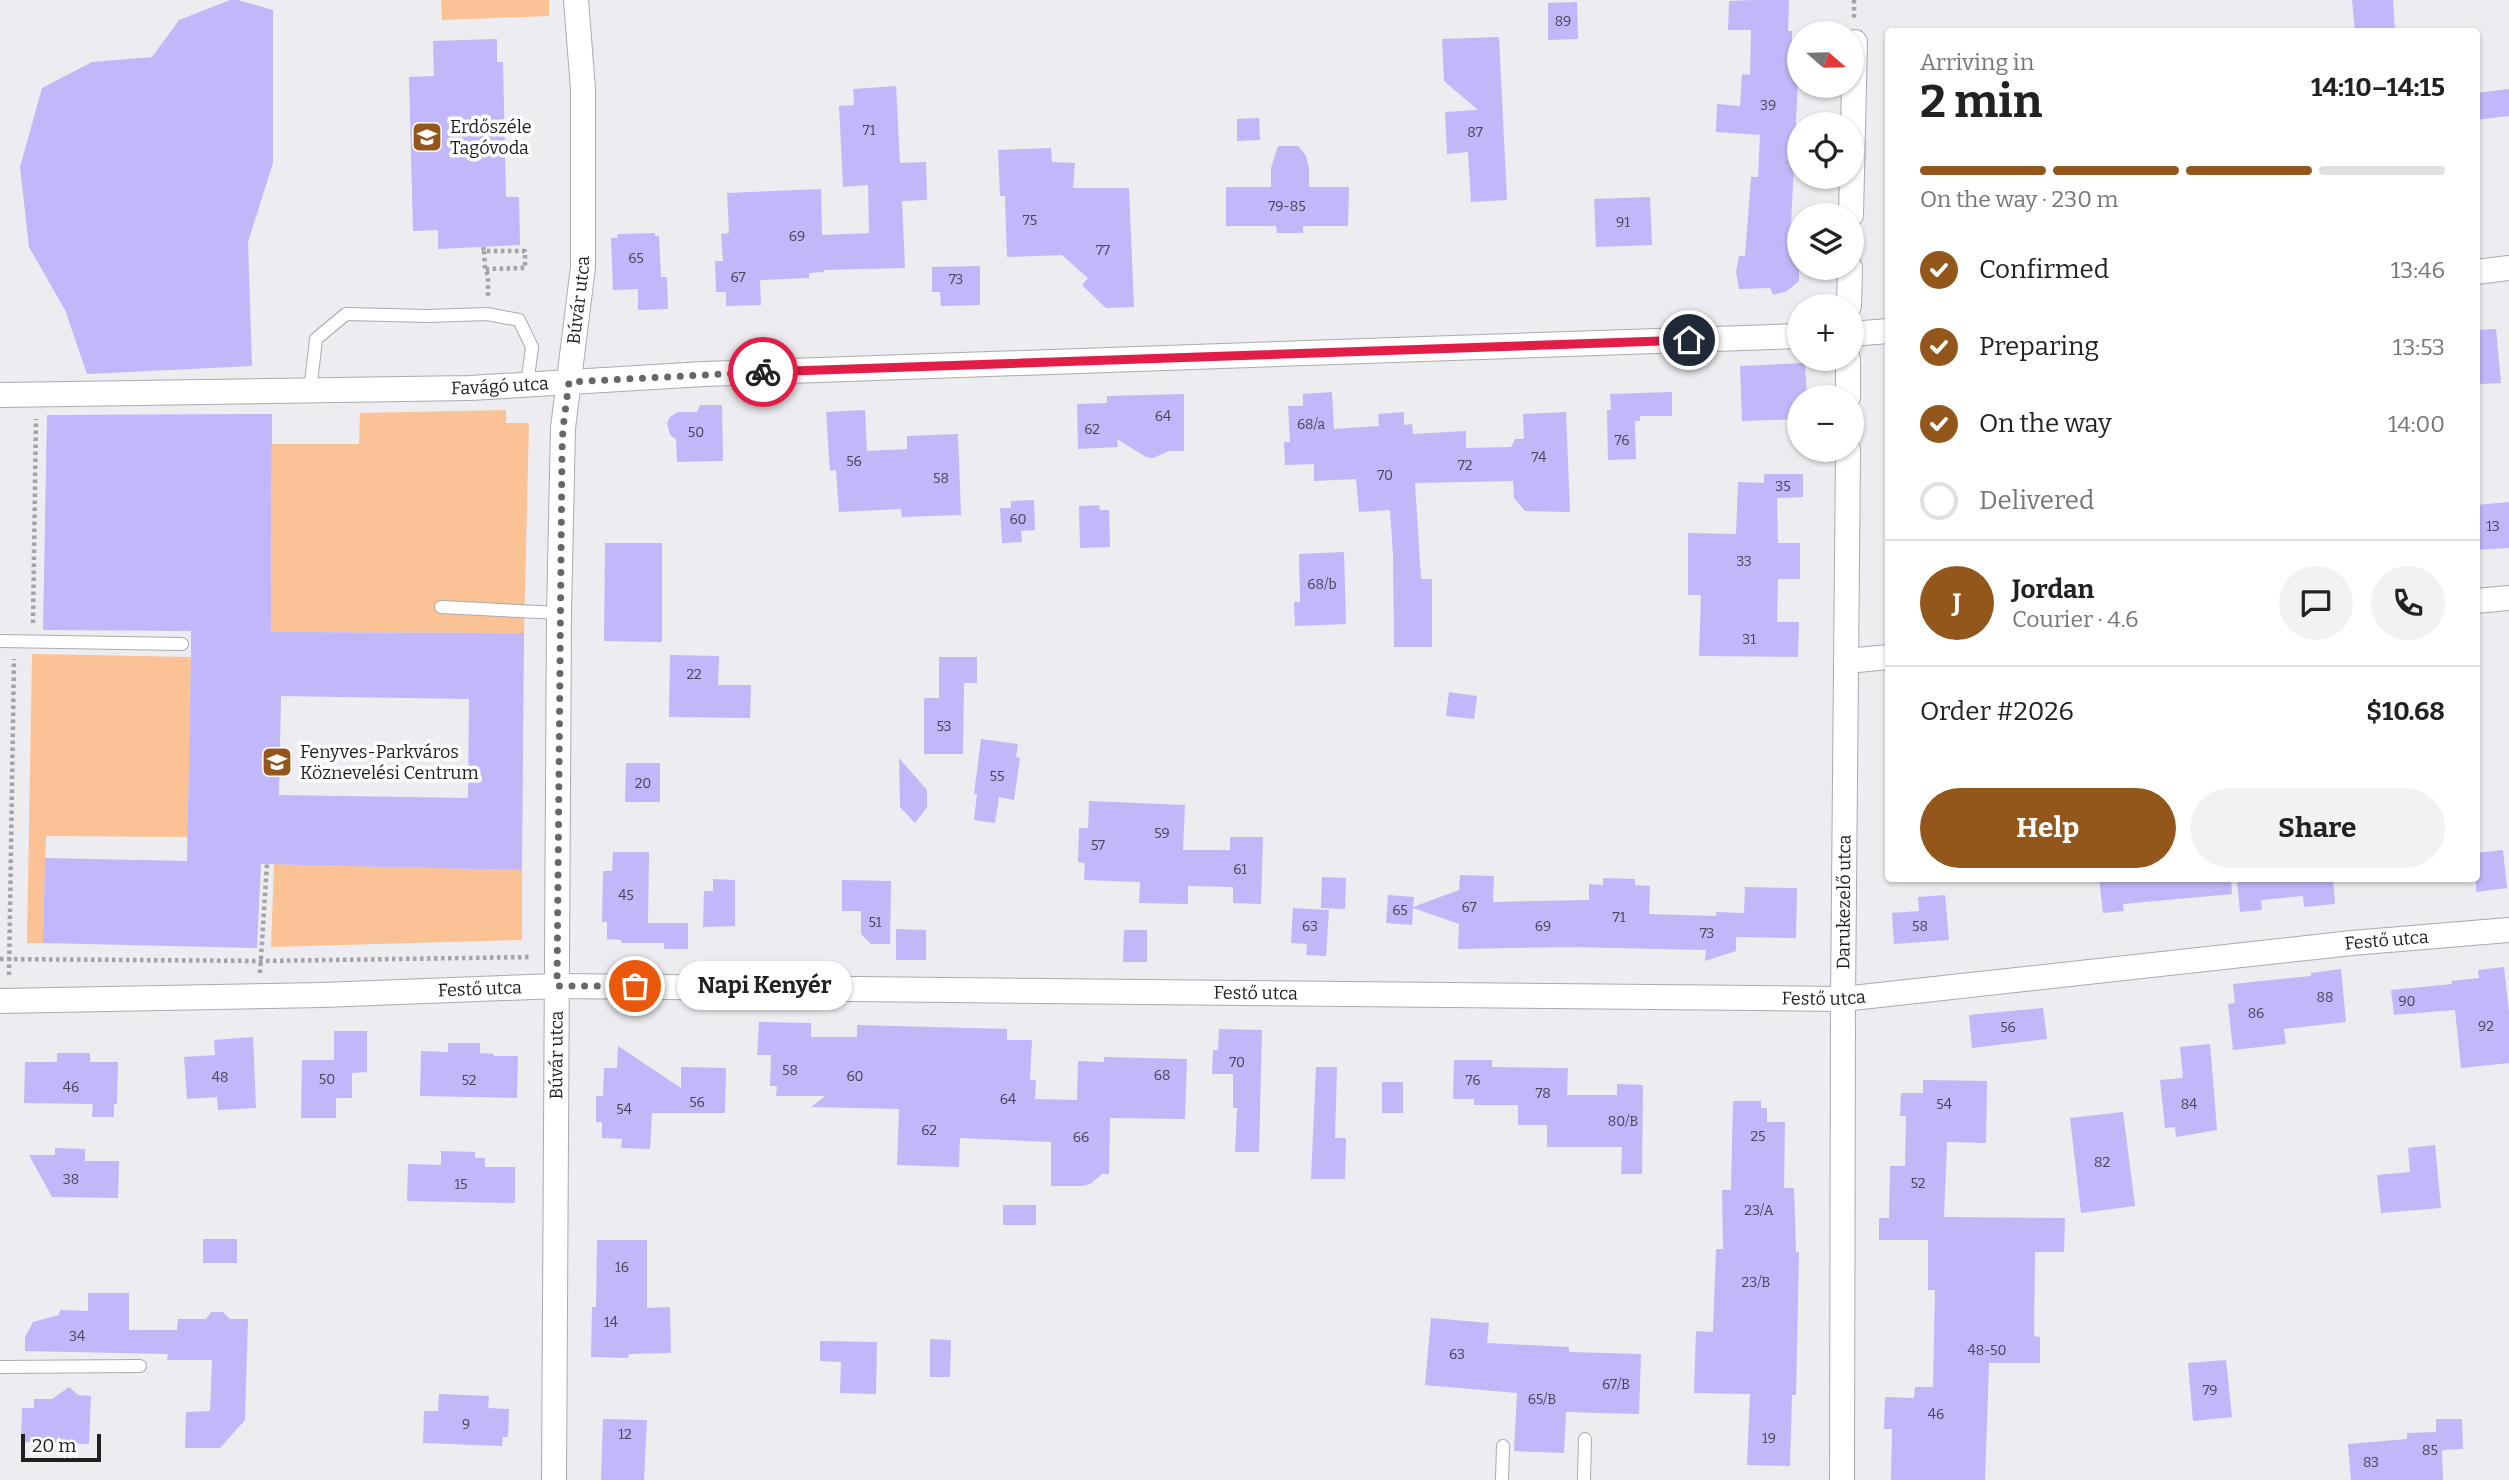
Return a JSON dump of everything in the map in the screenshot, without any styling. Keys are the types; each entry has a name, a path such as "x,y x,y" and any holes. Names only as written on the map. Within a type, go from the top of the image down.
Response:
{"street":[{"name":"Búvár utca","path":"554,1480 559,613 563,428 583,267 583,89 576,0"},
{"path":"1851,203 1853,98"},
{"path":"2480,272 2509,268"},
{"path":"1864,333 1885,331"},
{"name":"Favágó utca","path":"0,395 310,392 527,385 704,374 1787,336"},
{"name":"Darukezelő utca","path":"1842,1480 1848,462"},
{"path":"2480,601 2509,598"},
{"path":"1847,661 1885,657"},
{"name":"Festő utca","path":"4,1001 321,995 557,986 1843,999 2338,944 2509,930"}],"lane":[{"path":"310,392 316,339 346,314 487,314 519,320 532,347 527,385"},
{"path":"441,607 559,613"},
{"path":"0,641 182,644"},
{"path":"0,1367 141,1366"},
{"path":"1584,1480 1585,1439"},
{"path":"1502,1480 1503,1446"}],"path":[{"path":"485,269 525,268 525,251 484,249 485,269 488,275 487,314"},
{"path":"4,1001 10,959 15,656 34,622 36,414"},
{"path":"263,947 267,864"},
{"path":"0,959 557,959"}],"shaded area":[{"path":"441,0 549,0 549,16 442,20"},
{"path":"506,410 506,423 529,423 524,633 271,632 272,444 359,444 360,413"},
{"path":"32,654 191,657 188,837 46,836 43,943 27,943"},
{"path":"274,864 522,870 522,940 271,947"}],"building":[{"path":"230,0 273,10 273,163 248,242 252,366 87,374 65,310 29,247 20,167 42,88 92,62 152,57 179,20"},
{"path":"1789,0 1787,98 1797,98 1796,112 1787,112 1787,189 1793,189 1792,203 1787,203 1787,280 1799,281 1787,291 1773,295 1770,288 1739,289 1736,272 1739,256 1745,256 1751,177 1758,177 1760,135 1716,132 1717,104 1740,106 1742,74 1750,75 1751,30 1728,30 1729,1"},
{"path":"2352,0 2393,0 2395,28 2355,28"},
{"path":"1577,2 1578,39 1548,40 1548,3"},
{"path":"1499,37 1507,200 1471,202 1468,152 1447,154 1445,112 1478,110 1444,81 1442,39"},
{"path":"497,39 497,62 503,62 506,197 519,197 520,245 438,249 438,230 413,231 409,77 434,76 433,41"},
{"path":"896,86 900,163 926,162 927,200 902,201 905,268 824,270 809,273 809,278 760,280 761,305 726,306 726,292 716,292 715,261 723,261 721,234 729,233 727,193 821,189 822,235 869,233 868,185 843,187 839,106 854,105 853,89"},
{"path":"2509,89 2509,116 2480,120 2480,93"},
{"path":"1259,118 1260,140 1237,141 1237,119"},
{"path":"1278,146 1298,146 1306,156 1309,187 1349,187 1348,226 1303,226 1303,233 1277,233 1276,226 1226,226 1226,187 1271,187 1271,168"},
{"path":"1051,148 1052,162 1075,163 1073,188 1129,188 1134,307 1106,308 1082,285 1088,278 1062,255 1007,257 1005,196 1000,196 998,150"},
{"path":"1650,197 1652,245 1596,247 1594,199"},
{"path":"655,233 655,236 659,236 661,277 667,277 668,309 638,310 638,289 613,290 611,238 617,238 618,234"},
{"path":"980,266 980,305 941,306 940,292 932,292 932,267"},
{"path":"2496,329 2501,383 2480,384 2480,330"},
{"path":"1787,364 1787,371 1805,371 1806,385 1787,385 1787,419 1742,421 1740,366"},
{"path":"1332,392 1334,429 1379,426 1378,414 1404,412 1404,425 1412,424 1413,434 1466,431 1466,448 1511,447 1515,439 1524,439 1523,414 1566,412 1570,512 1525,511 1514,498 1513,481 1415,483 1421,579 1432,579 1432,647 1394,647 1390,510 1359,512 1356,479 1314,481 1314,464 1285,465 1284,442 1290,442 1288,406 1303,406 1303,394"},
{"path":"1672,392 1672,416 1640,416 1640,421 1635,421 1636,459 1608,460 1607,410 1611,410 1610,394"},
{"path":"1184,394 1184,451 1169,451 1153,458 1146,457 1117,439 1118,447 1078,449 1077,404 1107,403 1107,396"},
{"path":"700,405 722,405 723,461 677,462 676,439 670,435 667,423 670,417 678,412 697,412"},
{"path":"865,410 867,451 907,449 907,436 958,434 961,515 902,517 901,509 839,512 836,470 830,471 826,412"},
{"path":"272,414 271,632 524,633 522,870 261,864 257,948 43,943 45,858 187,861 191,657 191,631 43,630 47,415","holes":["281,696 469,699 468,798 279,795"]},
{"path":"1764,474 1803,474 1803,497 1777,498 1778,543 1800,543 1800,579 1778,579 1777,622 1799,622 1798,657 1699,656 1701,595 1688,595 1688,533 1736,534 1738,482 1764,483"},
{"path":"1034,500 1035,530 1021,531 1022,542 1002,543 1000,508 1011,508 1011,501"},
{"path":"2509,502 2509,548 2480,550 2480,505"},
{"path":"1099,505 1100,510 1109,510 1110,547 1080,548 1079,506"},
{"path":"605,543 662,543 662,642 604,641"},
{"path":"1344,552 1346,624 1295,626 1294,602 1300,602 1299,554"},
{"path":"670,655 719,656 718,685 751,685 750,718 669,717"},
{"path":"939,657 977,657 977,683 964,683 963,754 924,754 924,698 939,698"},
{"path":"1449,692 1477,696 1474,719 1446,716"},
{"path":"981,739 1018,744 1016,757 1020,758 1014,800 999,797 995,823 974,820 977,794 974,794"},
{"path":"899,758 927,790 927,807 915,823 900,807"},
{"path":"626,763 660,763 660,802 625,802"},
{"path":"1089,801 1185,805 1183,850 1230,850 1230,837 1263,837 1261,904 1233,903 1233,887 1188,886 1188,904 1139,903 1140,882 1084,880 1085,863 1078,862 1079,828 1088,828"},
{"path":"2503,850 2507,888 2476,892 2476,882 2480,882 2480,853"},
{"path":"613,852 649,852 648,923 688,923 688,949 664,949 664,943 621,943 621,940 607,939 607,922 602,922 603,871 612,871"},
{"path":"1460,875 1494,876 1493,902 1589,900 1589,884 1603,885 1603,878 1635,879 1635,885 1650,886 1649,914 1716,916 1716,912 1744,913 1745,887 1797,888 1796,938 1736,937 1736,951 1705,961 1706,950 1568,947 1458,949 1459,924 1413,908 1412,925 1386,923 1388,895 1414,897 1413,907 1459,890"},
{"path":"1322,877 1346,878 1345,909 1321,908"},
{"path":"713,879 735,880 735,926 703,927 704,891 713,891"},
{"path":"842,880 891,881 890,944 871,944 861,934 861,911 842,911"},
{"path":"2099,882 2231,882 2232,894 2123,904 2124,911 2103,913"},
{"path":"2237,882 2333,882 2335,904 2304,907 2303,896 2261,900 2262,910 2240,912"},
{"path":"1945,895 1949,940 1894,944 1892,913 1919,911 1918,897"},
{"path":"1293,908 1329,910 1326,956 1306,955 1307,944 1291,943"},
{"path":"896,929 926,930 926,960 896,960"},
{"path":"1124,930 1147,930 1147,962 1123,962"},
{"path":"2504,967 2509,1012 2509,1063 2461,1068 2455,1010 2394,1015 2391,990 2452,984 2451,981 2479,978 2478,970"},
{"path":"2341,969 2346,1022 2284,1029 2286,1044 2233,1050 2228,1004 2235,1003 2233,984 2311,976 2311,973"},
{"path":"2043,1008 2047,1039 1972,1048 1969,1015"},
{"path":"759,1022 811,1023 811,1037 857,1037 857,1025 1007,1029 1007,1040 1032,1040 1030,1080 1036,1080 1035,1099 1077,1100 1078,1061 1104,1062 1104,1057 1187,1059 1185,1119 1110,1118 1109,1174 1102,1174 1083,1186 1051,1186 1051,1142 960,1138 959,1167 897,1165 899,1109 811,1107 825,1096 776,1096 777,1086 770,1086 771,1055 757,1055"},
{"path":"1219,1029 1262,1030 1259,1152 1235,1152 1237,1108 1233,1108 1233,1074 1212,1074 1213,1050 1218,1050"},
{"path":"334,1031 367,1031 367,1072 352,1073 352,1098 336,1098 336,1118 301,1118 302,1060 334,1060"},
{"path":"253,1037 256,1108 218,1110 217,1097 187,1099 184,1057 215,1055 214,1040"},
{"path":"448,1043 480,1043 480,1053 518,1056 517,1098 420,1096 421,1051 448,1052"},
{"path":"2210,1044 2217,1130 2176,1137 2175,1127 2165,1128 2160,1080 2183,1078 2180,1047"},
{"path":"618,1046 681,1088 681,1067 726,1068 725,1113 652,1113 650,1149 621,1148 622,1139 602,1138 602,1122 596,1122 596,1096 603,1096 604,1068 617,1068"},
{"path":"57,1053 90,1053 90,1062 118,1062 114,1117 92,1117 93,1104 24,1103 25,1062 57,1062"},
{"path":"1454,1060 1492,1060 1492,1067 1568,1068 1567,1095 1617,1095 1617,1084 1643,1085 1642,1174 1621,1174 1622,1147 1547,1147 1547,1125 1518,1125 1518,1105 1474,1105 1474,1099 1453,1099"},
{"path":"1316,1067 1337,1067 1335,1138 1346,1138 1345,1179 1311,1179"},
{"path":"1923,1080 1987,1081 1986,1143 1947,1142 1944,1217 2065,1218 2064,1252 2035,1252 2034,1336 2040,1337 2040,1363 1989,1363 1985,1480 1891,1480 1892,1429 1884,1429 1885,1397 1914,1398 1915,1387 1933,1387 1935,1290 1928,1290 1928,1240 1879,1240 1879,1218 1889,1218 1890,1166 1905,1166 1906,1116 1900,1116 1901,1093 1923,1093"},
{"path":"1382,1082 1403,1082 1403,1113 1382,1113"},
{"path":"1733,1101 1761,1101 1761,1108 1767,1108 1767,1122 1785,1122 1784,1188 1794,1188 1796,1252 1799,1252 1796,1395 1792,1395 1790,1466 1747,1465 1750,1394 1694,1393 1696,1331 1713,1332 1716,1249 1723,1249 1722,1190 1731,1190"},
{"path":"2123,1112 2135,1206 2081,1213 2070,1118"},
{"path":"2435,1145 2441,1208 2381,1213 2377,1175 2410,1172 2408,1148"},
{"path":"55,1148 85,1149 85,1161 119,1161 118,1198 52,1197 29,1155 55,1155"},
{"path":"441,1151 475,1152 475,1158 485,1158 485,1167 515,1167 515,1203 407,1201 408,1164 441,1165"},
{"path":"1003,1205 1036,1205 1036,1225 1003,1225"},
{"path":"203,1239 237,1239 237,1263 203,1263"},
{"path":"597,1240 647,1240 647,1308 670,1307 671,1353 629,1354 628,1358 591,1357 592,1307 596,1307"},
{"path":"88,1293 129,1293 129,1330 177,1330 178,1319 206,1319 211,1312 223,1312 230,1319 248,1319 245,1420 220,1448 185,1448 186,1412 210,1411 212,1360 167,1360 168,1354 25,1351 25,1337 33,1322 59,1315 60,1310 88,1311"},
{"path":"1431,1318 1489,1323 1487,1343 1569,1347 1569,1352 1641,1354 1639,1414 1566,1412 1564,1453 1514,1451 1517,1393 1425,1385"},
{"path":"930,1339 951,1340 950,1377 930,1377"},
{"path":"820,1341 877,1342 876,1394 840,1393 841,1362 820,1361"},
{"path":"2226,1360 2232,1417 2193,1421 2188,1363"},
{"path":"69,1387 78,1395 91,1396 89,1444 21,1442 22,1408 34,1408 34,1399 52,1399"},
{"path":"439,1394 489,1396 488,1408 509,1409 508,1437 503,1437 502,1446 423,1443 424,1411 438,1411"},
{"path":"603,1419 647,1420 644,1480 601,1480"},
{"path":"2436,1419 2462,1419 2463,1449 2442,1450 2443,1480 2351,1480 2348,1444 2407,1439 2407,1433 2436,1432"}],"way so far":[{"path":"635,986 557,986 562,450 569,382 763,372"}],"place":[{"name":"Erdőszéle Tagóvoda","path":"427,137"},
{"name":"Fenyves-Parkváros Köznevelési Centrum","path":"277,762"},
{"name":"Napi Kenyér","path":"635,986"}],"route":[{"path":"763,372 1689,340"}]}
